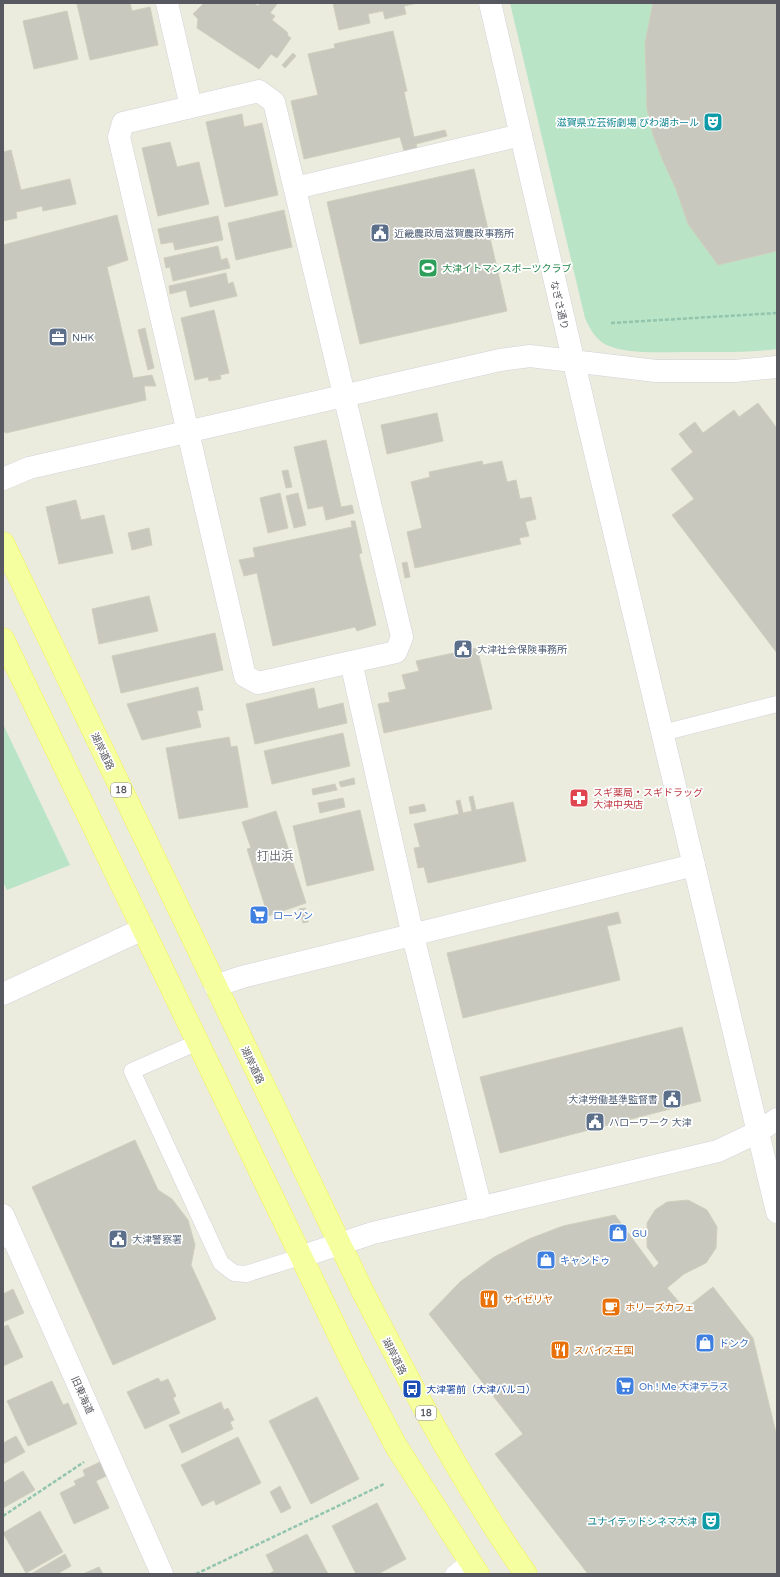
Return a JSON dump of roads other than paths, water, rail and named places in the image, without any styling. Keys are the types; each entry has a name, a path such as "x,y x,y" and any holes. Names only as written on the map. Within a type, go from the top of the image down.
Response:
{"main road":[{"name":"湖岸道路","path":"3,543 215,986 412,1389 466,1483 526,1574"},
{"path":"3,638 300,1257 353,1364 396,1446 467,1570"}],"street":[{"path":"167,3 191,107"},
{"name":"なぎさ通り","path":"490,3 662,733 777,1212"},
{"path":"259,91 274,102 295,188 402,637 396,652 258,684 245,676 119,137 123,123 259,91"},
{"path":"295,188 521,134"},
{"path":"3,478 29,468 500,360 530,356 656,371 734,371 777,367"},
{"path":"351,662 413,936 481,1208"},
{"path":"215,986 242,977 694,866"},
{"path":"3,994 143,929"},
{"path":"300,1257 373,1233 718,1151 758,1132 777,1120"},
{"name":"旧東海道","path":"5,1228 106,1447 162,1574"}],"lane":[{"path":"662,733 777,704"},
{"path":"198,1042 132,1071 221,1263 234,1273 246,1274 300,1257"}],"place":[{"name":"滋賀県立芸術劇場 びわ湖ホール","path":"713,122"},
{"name":"近畿農政局滋賀農政事務所","path":"380,233"},
{"name":"大津イトマンスポーツクラブ","path":"428,268"},
{"name":"NHK","path":"58,337"},
{"name":"大津社会保険事務所","path":"463,649"},
{"name":"スギ薬局・スギドラッグ 大津中央店","path":"579,798"},
{"name":"ローソン","path":"259,915"},
{"name":"大津労働基準監督書","path":"672,1099"},
{"name":"ハローワーク 大津","path":"595,1122"},
{"name":"GU","path":"618,1233"},
{"name":"大津警察署","path":"118,1239"},
{"name":"キャンドゥ","path":"546,1260"},
{"name":"サイゼリヤ","path":"489,1299"},
{"name":"ホリーズカフェ","path":"611,1307"},
{"name":"ドンク","path":"705,1343"},
{"name":"スパイス王国","path":"560,1350"},
{"name":"Oh ! Me 大津テラス","path":"625,1386"},
{"name":"大津署前（大津パルコ）","path":"412,1389"},
{"name":"ユナイテッドシネマ大津","path":"711,1521"}],"district":[{"name":"打出浜","path":"275,856"}]}
